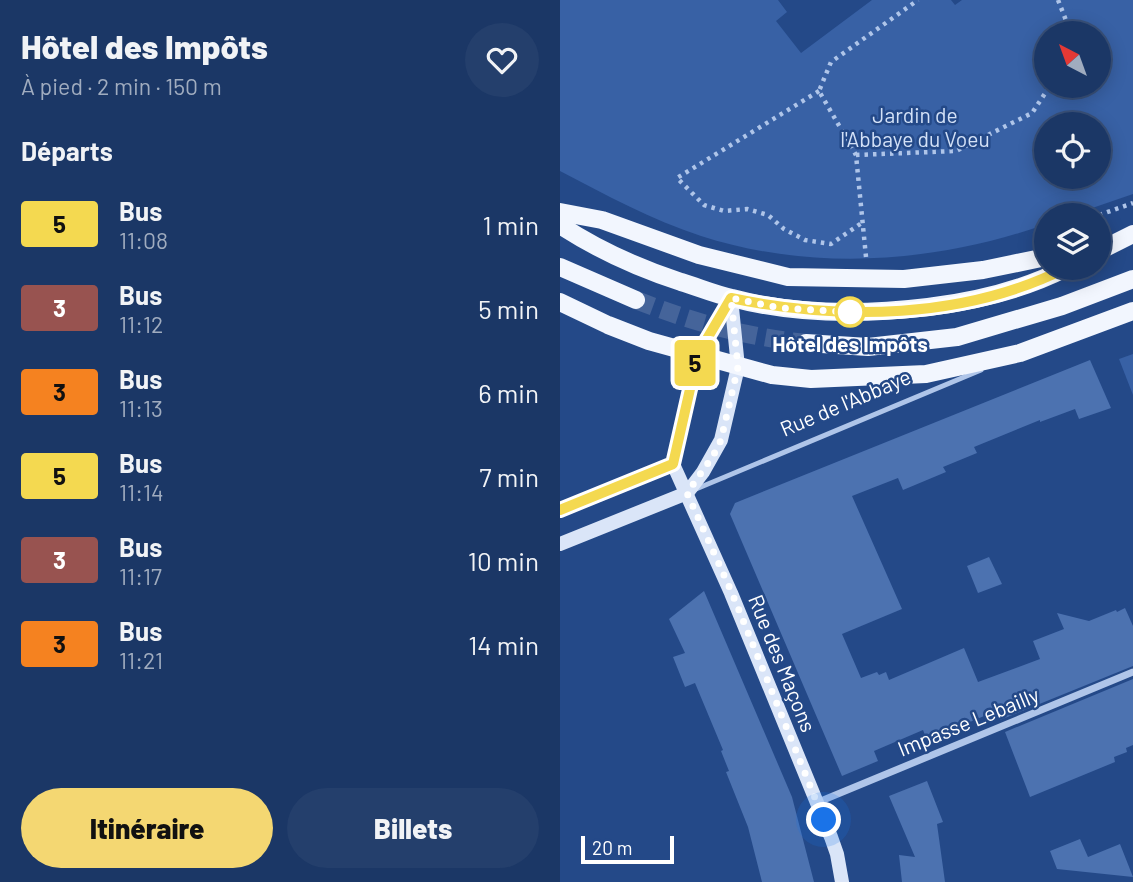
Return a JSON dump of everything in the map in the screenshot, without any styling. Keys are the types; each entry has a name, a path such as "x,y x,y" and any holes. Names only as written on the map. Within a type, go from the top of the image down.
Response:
{"main road":[{"path":"560,212 602,220 699,254 788,277 904,279 983,270 1034,259"},
{"path":"560,225 579,238 648,271 731,298 771,307 866,313 909,309 989,296 1043,280"},
{"path":"1111,240 1131,234"},
{"path":"1111,245 1131,234"},
{"path":"560,267 636,300"},
{"name":"Rue de l'Abbaye","path":"806,343 868,347 957,337 1062,306 1133,279"},
{"path":"560,510 673,464 698,354 731,298"},
{"path":"687,493 721,440 738,367 731,298"},
{"name":"Rue de l'Abbaye","path":"563,303 608,326 649,341 772,375 811,379 926,374 1020,353 1133,311"},
{"name":"Rue des Maçons","path":"673,464 732,593 837,854 842,882"},
{"name":"Rue de l'Abbaye","path":"560,544 687,493"}],"street":[{"name":"Impasse Lebailly","path":"816,803 1133,672"}],"lane":[{"name":"Rue de l'Abbaye","path":"687,493 1020,353"}],"path":[{"path":"863,222 831,244 805,240 784,229 768,215 747,209 724,211 704,205 677,178 819,91 831,62 918,0"},
{"path":"1058,0 1066,21"},
{"path":"819,91 856,155 867,265"},
{"path":"856,155 956,151 1032,113 1043,98"},
{"path":"1111,211 1133,203"}],"green space":[{"name":"Jardin de l'Abbaye du Voeu","path":"560,0 778,0 787,12 776,21 801,53 872,0 951,0 955,5 962,0 1133,0 1133,194 1107,203 1034,203 1034,228 962,247 875,258 787,255 743,247 683,230 560,171"},
{"path":"1133,354 1133,395 1119,359"}],"building":[{"path":"1090,360 1111,408 1079,419 1075,409 1040,420 974,447 977,453 943,467 946,472 903,490 898,478 852,496 902,609 842,634 861,678 877,672 879,675 886,672 889,680 964,648 978,682 1040,659 1033,641 1064,629 1057,613 1089,621 1125,608 1133,626 1133,666 1000,720 996,711 927,740 923,730 874,751 878,761 842,776 730,514 735,503"},
{"path":"989,557 1002,584 978,593 967,566"},
{"path":"704,591 792,797 814,882 762,882 748,827 726,772 729,771 721,751 723,750 695,683 685,687 673,657 685,653 669,619"},
{"path":"1133,679 1133,745 1126,748 1127,752 1114,757 1115,762 1030,797 1005,732"},
{"path":"927,781 943,822 937,824 945,882 902,882 899,855 915,857 889,796"},
{"path":"1080,839 1088,857 1120,844 1133,877 1057,869 1050,851"}],"tunnel":[{"path":"636,300 720,328 806,343"}],"bus line":[{"name":"5","path":"560,510 673,464 698,354 731,298 771,307 866,313 989,296 1043,280"}],"place":[{"name":"Hôtel des Impôts","path":"850,312"}],"route":[{"path":"824,820 732,593 687,493 703,472 721,440 738,367 731,298 780,308 850,312"}]}
